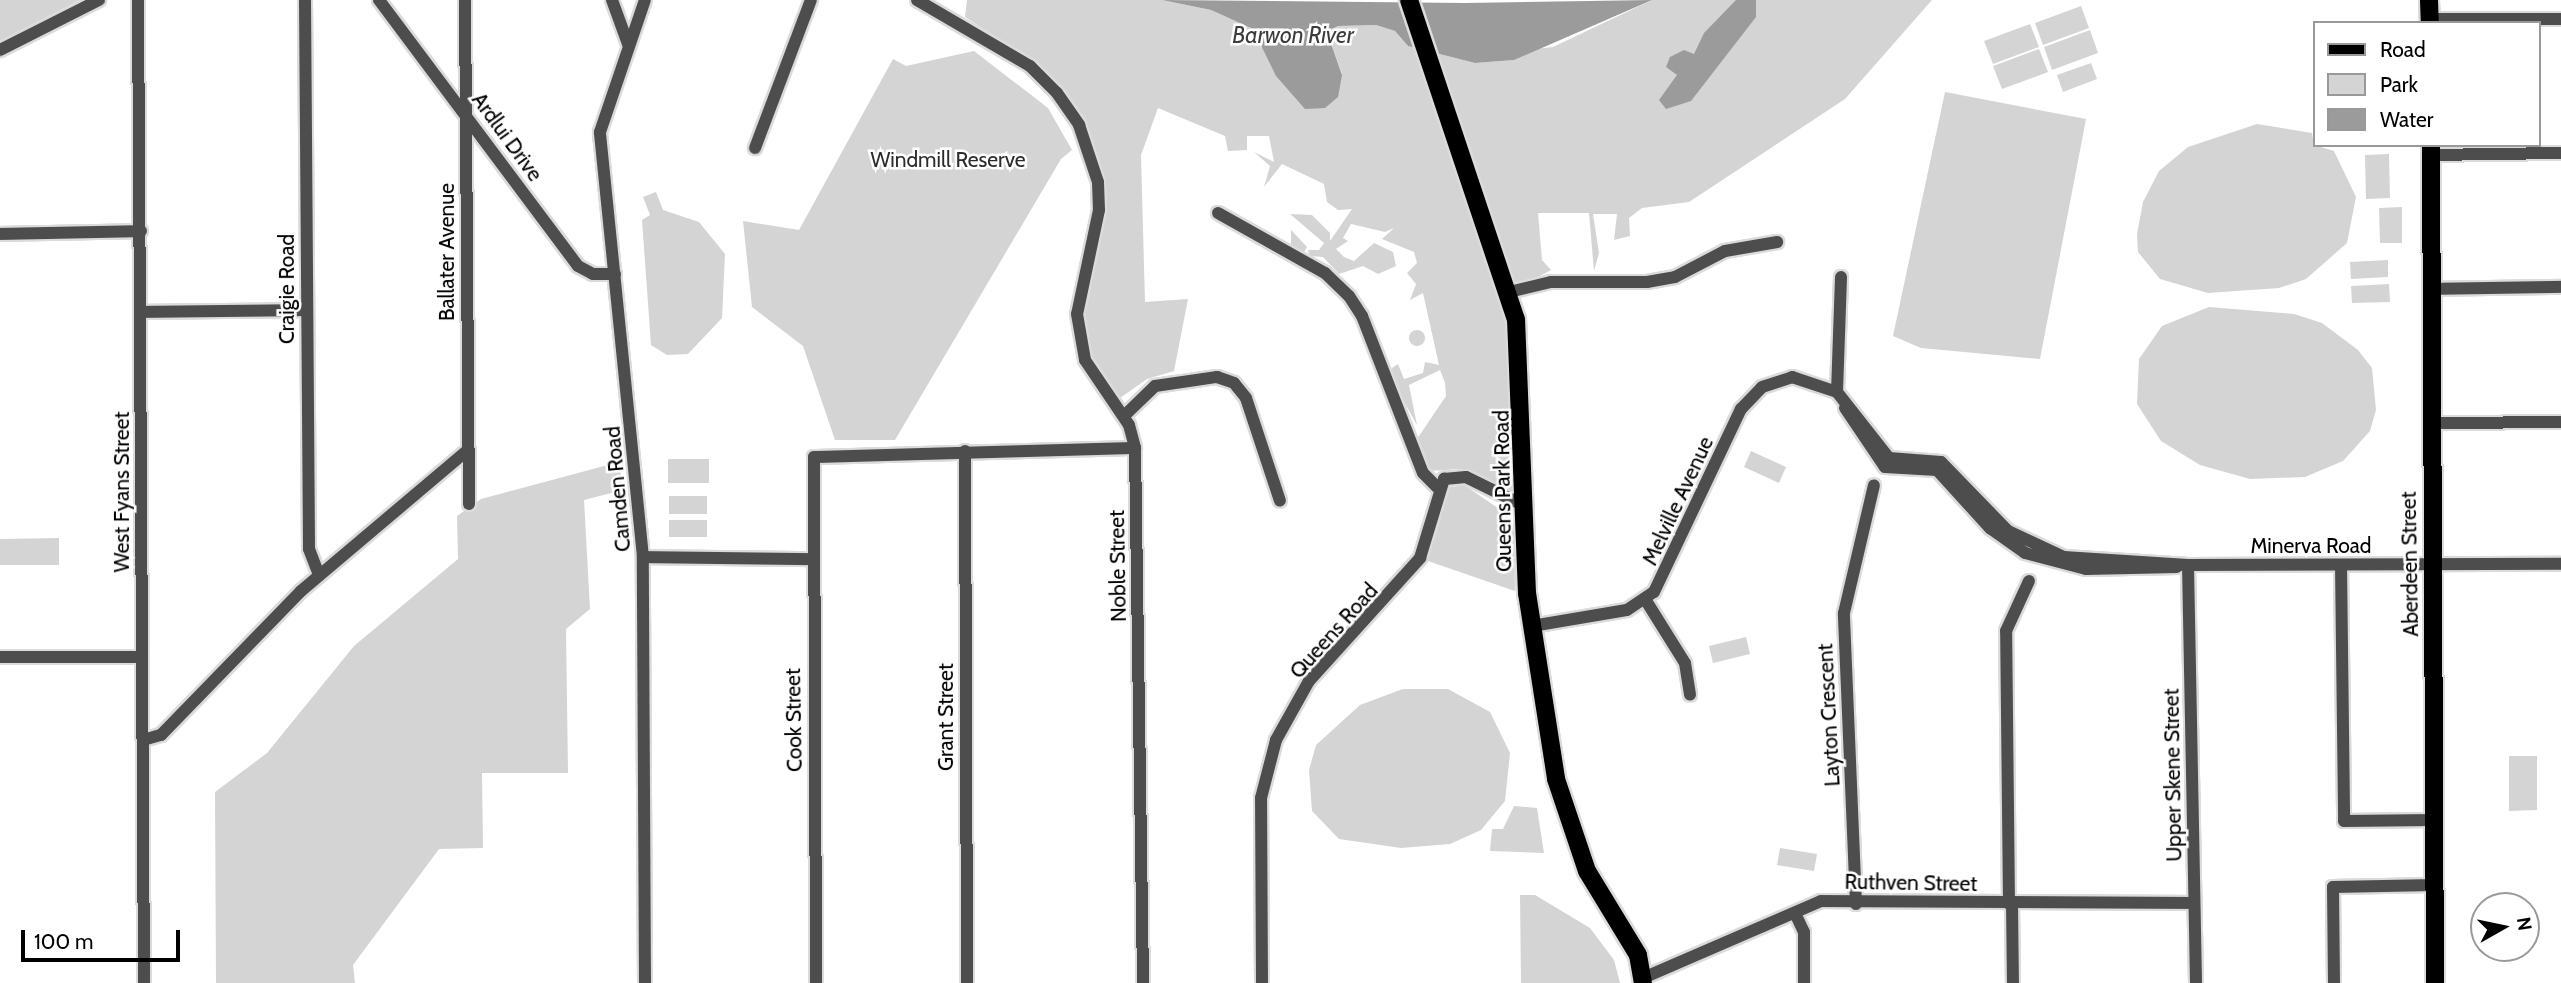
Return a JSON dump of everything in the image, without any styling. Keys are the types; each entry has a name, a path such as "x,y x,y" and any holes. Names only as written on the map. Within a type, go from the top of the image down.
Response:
{"main road":[{"name":"Queens Park Road","path":"1409,0 1509,292 1522,354 1523,505 1532,626 1556,779 1587,870 1638,955 1643,981"},
{"path":"2430,0 2430,21"},
{"name":"Aberdeen Street","path":"2431,150 2435,983"}],"street":[{"path":"0,50 99,0"},
{"name":"West Fyans Street","path":"138,0 144,983"},
{"name":"Craigie Road","path":"305,0 309,550 319,575"},
{"name":"Ardlui Drive","path":"379,0 466,112 578,266 593,274 615,274"},
{"name":"Ballater Avenue","path":"465,0 469,504"},
{"path":"612,0 628,44"},
{"name":"Camden Road","path":"645,0 600,127 643,557 645,983"},
{"path":"755,148 811,0"},
{"name":"Noble Street","path":"917,0 1030,66 1069,108 1093,166 1099,210 1077,314 1085,359 1124,416 1135,449 1143,983"},
{"path":"2430,21 2561,19"},
{"path":"2431,150 2561,153"},
{"path":"1218,213 1325,273 1349,296 1362,316 1423,472 1437,486 1466,477 1523,505"},
{"path":"0,234 141,231"},
{"path":"1509,292 1552,282 1647,282 1675,277 1725,251 1777,243"},
{"path":"1837,393 1840,277"},
{"path":"2431,289 2561,287"},
{"path":"141,312 307,310"},
{"path":"1124,416 1155,386 1217,377 1234,383 1249,407 1280,501"},
{"name":"Melville Avenue","path":"1532,626 1615,613 1645,599 1670,568 1752,396 1792,377 1837,393"},
{"name":"Minerva Road","path":"1837,393 1887,462 1937,470 1990,528 2046,557 2085,569 2188,565 2561,564"},
{"path":"2432,423 2561,422"},
{"path":"965,451 1135,449"},
{"path":"142,734 158,737 319,575 468,450"},
{"name":"Cook Street","path":"816,983 812,559 814,457 965,451"},
{"name":"Grant Street","path":"965,451 967,983"},
{"name":"Layton Crescent","path":"1856,904 1844,613 1874,485"},
{"name":"Queens Road","path":"1262,983 1261,799 1270,752 1309,681 1420,558 1437,486"},
{"path":"643,557 812,559"},
{"name":"Upper Skene Street","path":"2188,565 2196,983"},
{"path":"2341,565 2344,821 2435,820"},
{"path":"2013,983 2006,631 2029,581"},
{"path":"1645,599 1681,654 1690,695"},
{"path":"0,657 141,657"},
{"path":"2334,983 2333,887 2435,886"},
{"name":"Ruthven Street","path":"1643,981 1821,901 1856,904 2194,902"},
{"path":"1795,913 1804,932 1804,983"}],"green space":[{"path":"0,0 80,0 0,41"},
{"path":"967,0 1162,0 1211,10 1253,29 1261,47 1342,74 1327,32 1338,26 1376,25 1395,31 1408,46 1475,63 1514,60 1526,50 1553,47 1652,0 1932,0 1845,99 1689,202 1642,208 1629,218 1630,236 1614,240 1617,214 1593,214 1599,253 1594,271 1589,213 1538,213 1542,260 1551,270 1513,290 1516,492 1461,469 1428,471 1417,439 1446,396 1445,383 1440,370 1409,385 1417,425 1393,382 1392,368 1398,364 1404,379 1423,373 1425,362 1439,365 1423,293 1410,300 1416,284 1407,273 1417,263 1414,252 1382,239 1394,228 1385,232 1351,224 1343,238 1348,241 1336,249 1344,257 1354,261 1374,243 1393,252 1396,266 1378,274 1363,266 1339,274 1323,257 1309,256 1308,250 1319,250 1324,243 1290,214 1312,215 1330,233 1330,241 1352,209 1338,210 1327,202 1324,184 1282,164 1264,187 1270,166 1254,152 1274,162 1269,136 1247,136 1247,150 1228,151 1225,136 1158,108 1141,155 1145,302 1188,299 1174,371 1147,379 1120,398 1091,358 1082,320 1100,169 1070,97 1030,59 965,17"},
{"path":"2081,6 2089,28 2043,45 2035,23"},
{"path":"2030,24 2039,47 1993,64 1984,41"},
{"path":"2090,30 2098,53 2052,70 2044,47"},
{"path":"2039,49 2048,72 2002,89 1993,66"},
{"name":"Windmill Reserve","path":"974,51 1048,108 1072,150 1061,159 895,440 835,440 803,346 752,307 743,221 799,230 893,59 906,66"},
{"path":"2091,63 2097,79 2063,92 2057,75"},
{"path":"1945,92 2086,119 2040,359 1921,348 1893,336"},
{"path":"2257,124 2312,133 2312,147 2334,151 2356,197 2347,243 2306,279 2279,288 2208,293 2160,279 2138,252 2137,234 2143,202 2159,171 2188,147"},
{"path":"2389,154 2390,198 2366,199 2365,155"},
{"path":"656,192 663,210 699,222 725,254 722,318 688,354 667,355 651,345 642,220 650,215 643,197"},
{"path":"2402,207 2402,243 2380,243 2379,208"},
{"path":"1291,230 1307,247 1304,252 1291,245"},
{"path":"2388,260 2388,277 2351,279 2350,262"},
{"path":"2389,284 2390,302 2352,303 2351,286"},
{"path":"2209,307 2294,314 2322,323 2358,350 2372,368 2376,410 2370,431 2343,461 2305,477 2250,479 2200,465 2161,441 2137,404 2139,359 2162,326"},
{"path":"1414,330 1420,330 1425,338 1423,344 1414,346 1409,341 1409,335"},
{"path":"1751,451 1786,467 1779,483 1744,467"},
{"path":"668,459 709,459 709,483 668,483"},
{"path":"619,462 623,490 584,500 590,609 566,629 568,773 482,773 483,848 439,849 353,965 355,983 216,983 215,792 267,753 354,646 458,559 457,516 481,499"},
{"path":"1464,485 1504,512 1514,528 1515,591 1425,560 1446,488"},
{"path":"669,496 707,496 707,514 669,514"},
{"path":"669,520 707,520 707,537 669,537"},
{"path":"59,538 59,565 0,565 0,539"},
{"path":"1746,637 1750,654 1713,663 1709,646"},
{"path":"1403,689 1448,689 1490,712 1510,753 1505,801 1481,830 1450,844 1401,848 1339,839 1312,811 1309,770 1316,745 1360,705"},
{"path":"2509,756 2537,756 2537,810 2509,811"},
{"path":"1514,806 1537,808 1544,853 1490,851 1492,829 1503,829"},
{"path":"1780,848 1817,854 1814,871 1777,865"},
{"path":"1520,895 1535,895 1590,928 1614,960 1620,983 1521,983"}],"water":[{"name":"Barwon River","path":"1162,0 1465,3 1652,0 1514,60 1475,63 1408,46 1395,31 1376,25 1338,26 1327,32 1342,75 1338,97 1325,108 1305,109 1276,76 1253,29 1211,10"},
{"path":"1736,0 1756,0 1756,17 1691,101 1666,109 1659,100 1677,75 1666,67 1670,57 1684,50 1694,54 1704,33"}]}
